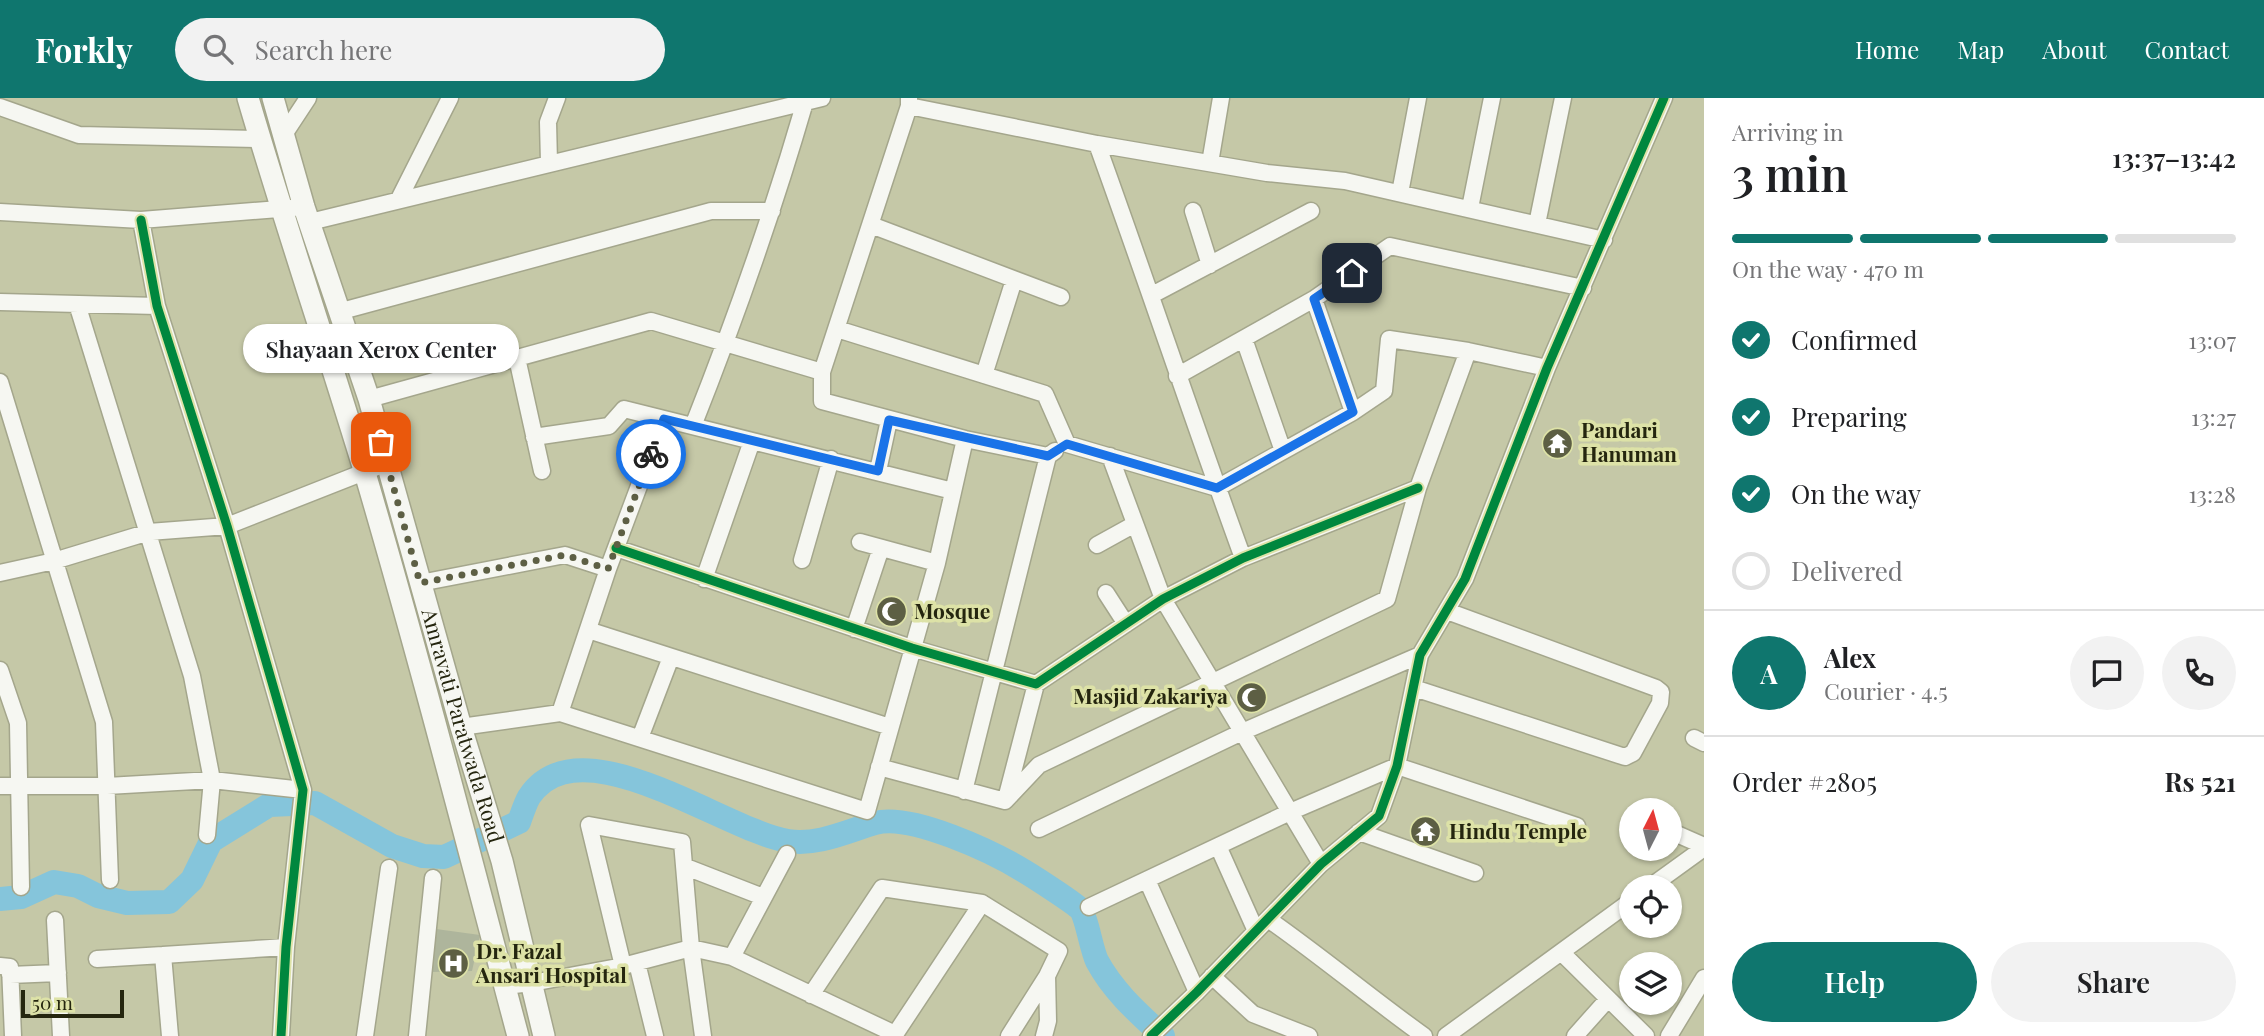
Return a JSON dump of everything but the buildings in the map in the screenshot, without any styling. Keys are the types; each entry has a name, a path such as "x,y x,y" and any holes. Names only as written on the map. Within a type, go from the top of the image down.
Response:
{"main road":[{"name":"Amravati Paratwada Road","path":"248,98 364,472 446,757 463,832 518,1036"},
{"name":"Amravati Paratwada Road","path":"273,98 338,312 369,399 461,727 502,861 544,1036"}],"street":[{"path":"283,136 308,98"},
{"path":"399,199 450,98"},
{"path":"549,163 548,122 557,98"},
{"path":"0,212 141,220 281,209 307,214 399,199 786,103 822,98"},
{"path":"1210,163 1221,98"},
{"path":"1399,193 1418,98"},
{"path":"1470,208 1492,98"},
{"path":"1538,223 1563,98"},
{"path":"1151,1036 1321,864 1379,816 1397,766 1420,656 1465,579 1547,368 1664,98"},
{"path":"692,426 725,344 772,211 806,102"},
{"path":"1048,456 965,439 822,401 822,372 909,102 1097,144 1267,173 1345,181 1604,240"},
{"path":"0,107 79,135 260,139"},
{"path":"1097,144 1243,558"},
{"path":"338,312 711,211 772,211"},
{"path":"1193,211 1210,265"},
{"path":"1152,295 1311,211"},
{"path":"141,220 158,306 228,526 303,794 286,947 281,1036"},
{"path":"871,225 1061,297"},
{"path":"1177,376 1314,299 1390,246 1583,288"},
{"path":"984,375 1014,280"},
{"path":"1314,299 1353,412"},
{"path":"0,302 158,306"},
{"path":"78,304 192,676 212,780 207,835"},
{"path":"369,399 651,321 822,372"},
{"path":"837,329 1045,394 1067,444"},
{"path":"1244,339 1283,451"},
{"path":"964,791 1048,456 1067,444 1217,488 1353,412 1384,391 1389,339 1468,351 1547,368"},
{"path":"1005,801 1039,765 1387,599 1418,488 1468,351"},
{"path":"517,358 542,471"},
{"path":"0,382 104,722 110,880"},
{"path":"534,437 608,426 624,409 953,491"},
{"path":"560,713 608,569 664,419"},
{"path":"878,471 889,420"},
{"path":"461,727 560,713 867,811 937,563 965,439"},
{"path":"704,579 752,441"},
{"path":"1110,456 1163,599 1321,864"},
{"path":"802,560 831,459"},
{"path":"0,573 54,561 149,533 228,526 387,463"},
{"path":"1005,801 1036,684 1163,599 1243,558 1418,488"},
{"path":"1097,545 1135,524"},
{"path":"860,542 937,563"},
{"path":"616,548 912,648 1036,684"},
{"path":"854,629 881,548"},
{"path":"420,583 565,555 608,569"},
{"path":"1106,593 1126,624"},
{"path":"1414,688 1625,757 1633,753 1660,702 1661,692 1656,688 1447,611"},
{"path":"588,630 890,727"},
{"path":"1039,829 1242,732 1420,656"},
{"path":"640,738 671,657"},
{"path":"0,670 18,723 21,887"},
{"path":"1089,908 1290,812 1397,766 1577,826"},
{"path":"879,767 1005,801"},
{"path":"0,786 107,786 212,780 303,794"},
{"path":"655,1036 630,964 589,825 682,842 691,948 703,1036"},
{"path":"1359,832 1475,873"},
{"path":"1666,875 1704,847 1682,837"},
{"path":"1218,846 1262,925 1316,953 1424,1036"},
{"path":"732,957 787,853"},
{"path":"686,867 763,897"},
{"path":"365,1036 390,868"},
{"path":"417,1036 433,878"},
{"path":"1147,880 1197,992"},
{"path":"811,995 882,888 982,903 1059,951 1047,976 1009,1036"},
{"path":"505,986 630,964 691,948 732,957 894,1035 982,903"},
{"path":"1446,1036 1619,910"},
{"path":"55,920 61,1036"},
{"path":"97,958 286,947"},
{"path":"1561,952 1646,1036"},
{"path":"163,955 170,1036"},
{"path":"13,1036 5,970 58,973"},
{"path":"1044,1036 1048,1021 1047,976"},
{"path":"1212,976 1259,1017 1309,1036"},
{"path":"1669,1036 1704,978"},
{"path":"1575,1036 1608,999"}],"waterway":[{"path":"0,899 21,897 54,882 78,886 98,896 127,903 169,902 192,880 211,841 269,805 315,803 392,846 423,856 444,857 519,822 529,797 552,777 581,770 616,775 653,786 760,833 788,841 821,840 890,821 930,829 993,854 1024,871 1081,910 1103,972 1127,1001 1163,1036"}],"cycle path":[{"path":"1151,1036 1321,864 1379,816 1397,766 1420,655 1465,579 1547,368 1664,98"},
{"path":"141,220 157,306 227,526 303,790 286,947 281,1036"},
{"path":"616,548 912,648 1036,684 1163,599 1243,558 1418,488"}],"way so far":[{"path":"381,442 420,583 565,555 608,569 651,454"}],"place":[{"name":"Shayaan Xerox Center","path":"381,442"},
{"name":"Pandari Hanuman","path":"1558,443"},
{"name":"Mosque","path":"891,612"},
{"name":"Masjid Zakariya","path":"1251,697"},
{"name":"Hindu Temple","path":"1426,832"},
{"name":"Dr. Fazal Ansari Hospital","path":"453,964"}],"route":[{"path":"651,454 664,419 878,471 889,420 1048,456 1067,444 1217,488 1353,412 1314,299 1352,273"}]}
